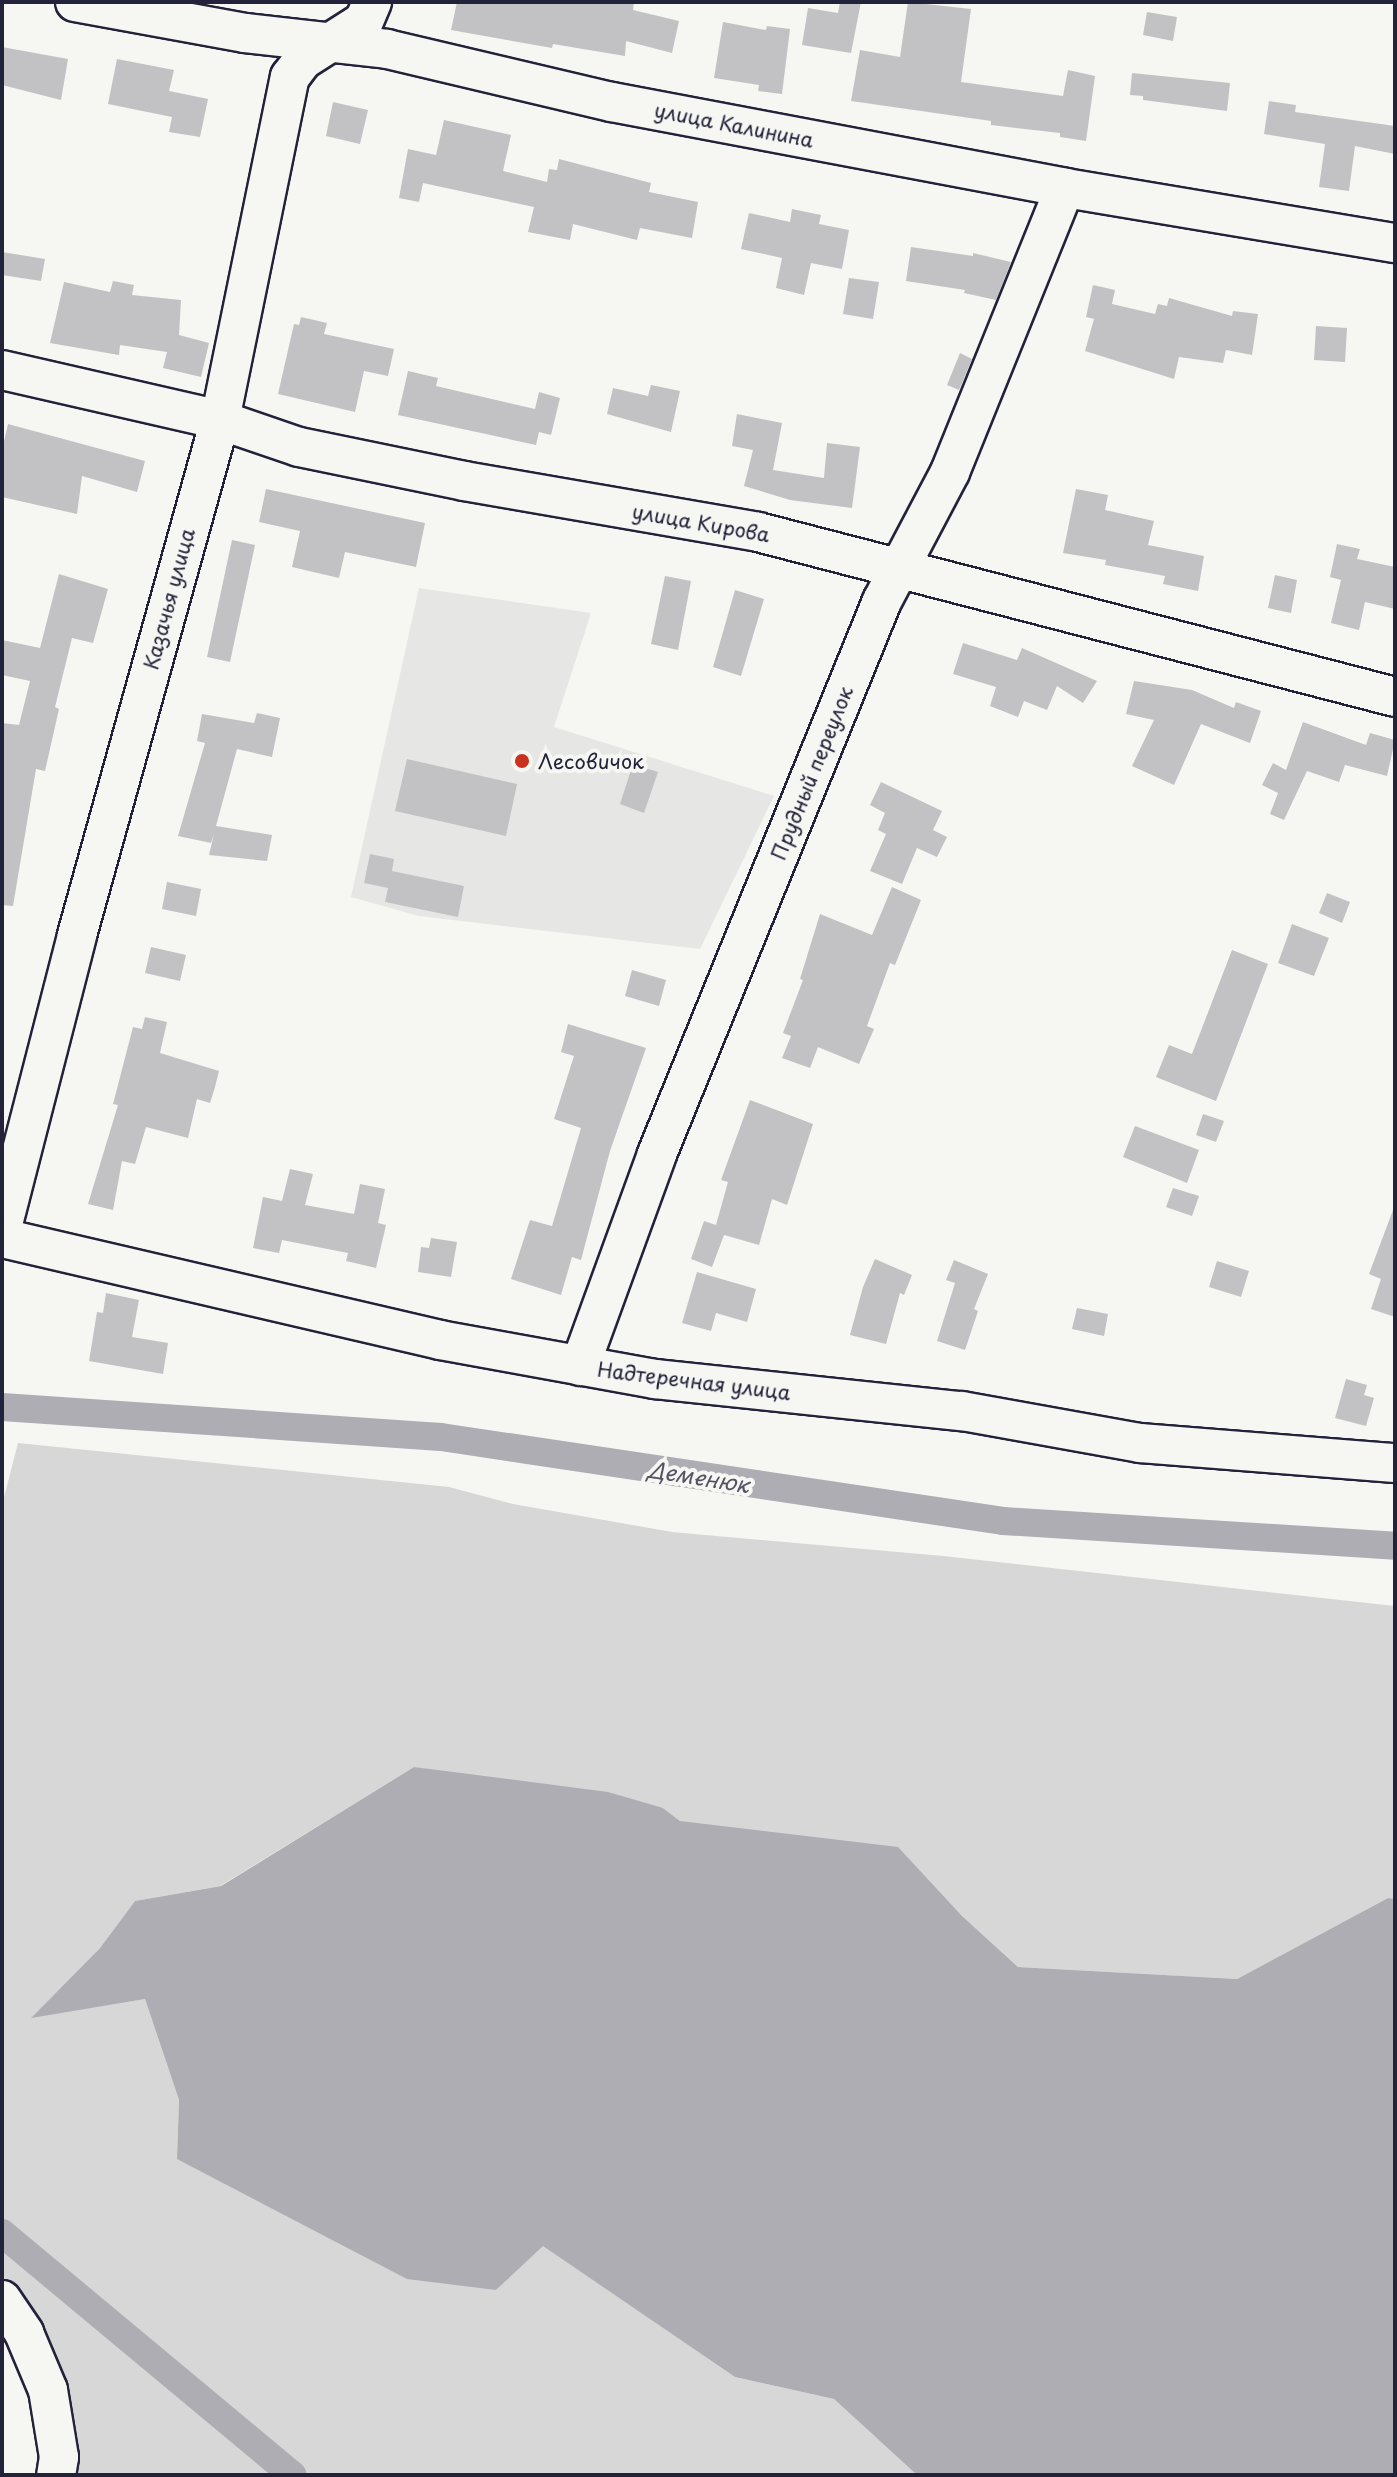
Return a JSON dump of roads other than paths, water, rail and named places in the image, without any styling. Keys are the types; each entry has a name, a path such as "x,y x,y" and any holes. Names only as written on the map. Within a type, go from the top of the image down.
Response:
{"street":[{"name":"улица Калинина","path":"75,2 245,33 387,49 612,102 1065,188 1395,243"},
{"name":"Казачья улица","path":"2,1228 77,935 220,420 283,100 296,68 327,42 364,21 372,2"},
{"name":"Прудный переулок","path":"580,1366 657,1154 882,601 955,458 1065,188"},
{"name":"улица Кирова","path":"2,370 220,420 299,447 464,481 758,532 1395,697"},
{"name":"Надтеречная улица","path":"2,1238 440,1340 655,1379 962,1411 1140,1443 1395,1463"},
{"path":"2,2300 24,2333 48,2390 59,2457 56,2475"}],"waterway":[{"name":"Деменюк","path":"2,1407 441,1437 1003,1521 1395,1546"},
{"path":"2,2233 292,2475"}],"place":[{"name":"Лесовичок","path":"522,761"}]}
